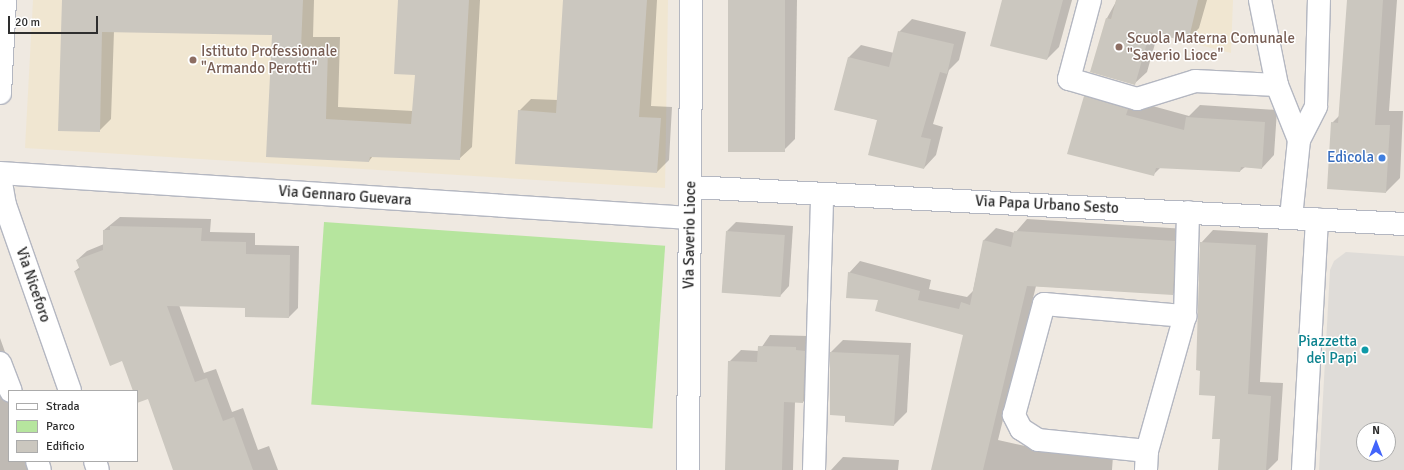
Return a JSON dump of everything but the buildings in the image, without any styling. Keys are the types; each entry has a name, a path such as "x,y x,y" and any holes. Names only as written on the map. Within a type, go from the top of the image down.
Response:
{"street":[{"path":"0,93 5,0"},
{"name":"Via Saverio Lioce","path":"688,470 691,0"},
{"path":"1090,0 1069,79 1137,98 1195,81 1277,85"},
{"path":"1260,0 1277,85 1299,140"},
{"path":"1291,217 1299,140 1316,106 1319,0"},
{"name":"Via Gennaro Guevara","path":"0,173 690,218"},
{"name":"Via Niceforo","path":"0,177 4,205 70,390"},
{"name":"Via Papa Urbano Sesto","path":"691,187 1404,224"},
{"path":"814,470 822,194"},
{"path":"1185,316 1044,304 1014,415 1021,429 1038,440 1147,460 1185,316 1188,212"},
{"path":"1303,470 1317,219"},
{"path":"0,363 11,390"}],"shaded area":[{"path":"33,0 668,0 665,188 25,148"},
{"name":"Scuola Materna Comunale \"Saverio Lioce\"","path":"1116,0 1233,0 1231,53 1144,31 1135,84 1090,73 1106,18 1111,19"},
{"name":"Piazzetta dei Papi","path":"1346,252 1404,256 1404,470 1319,470 1330,270 1334,261"}],"green space":[{"path":"324,222 665,246 652,428 311,405"}],"place":[{"name":"Scuola Materna Comunale \"Saverio Lioce\"","path":"1119,47"},
{"name":"Istituto Professionale \"Armando Perotti\"","path":"193,60"},
{"name":"Edicola","path":"1382,158"},
{"name":"Piazzetta dei Papi","path":"1365,350"}]}
